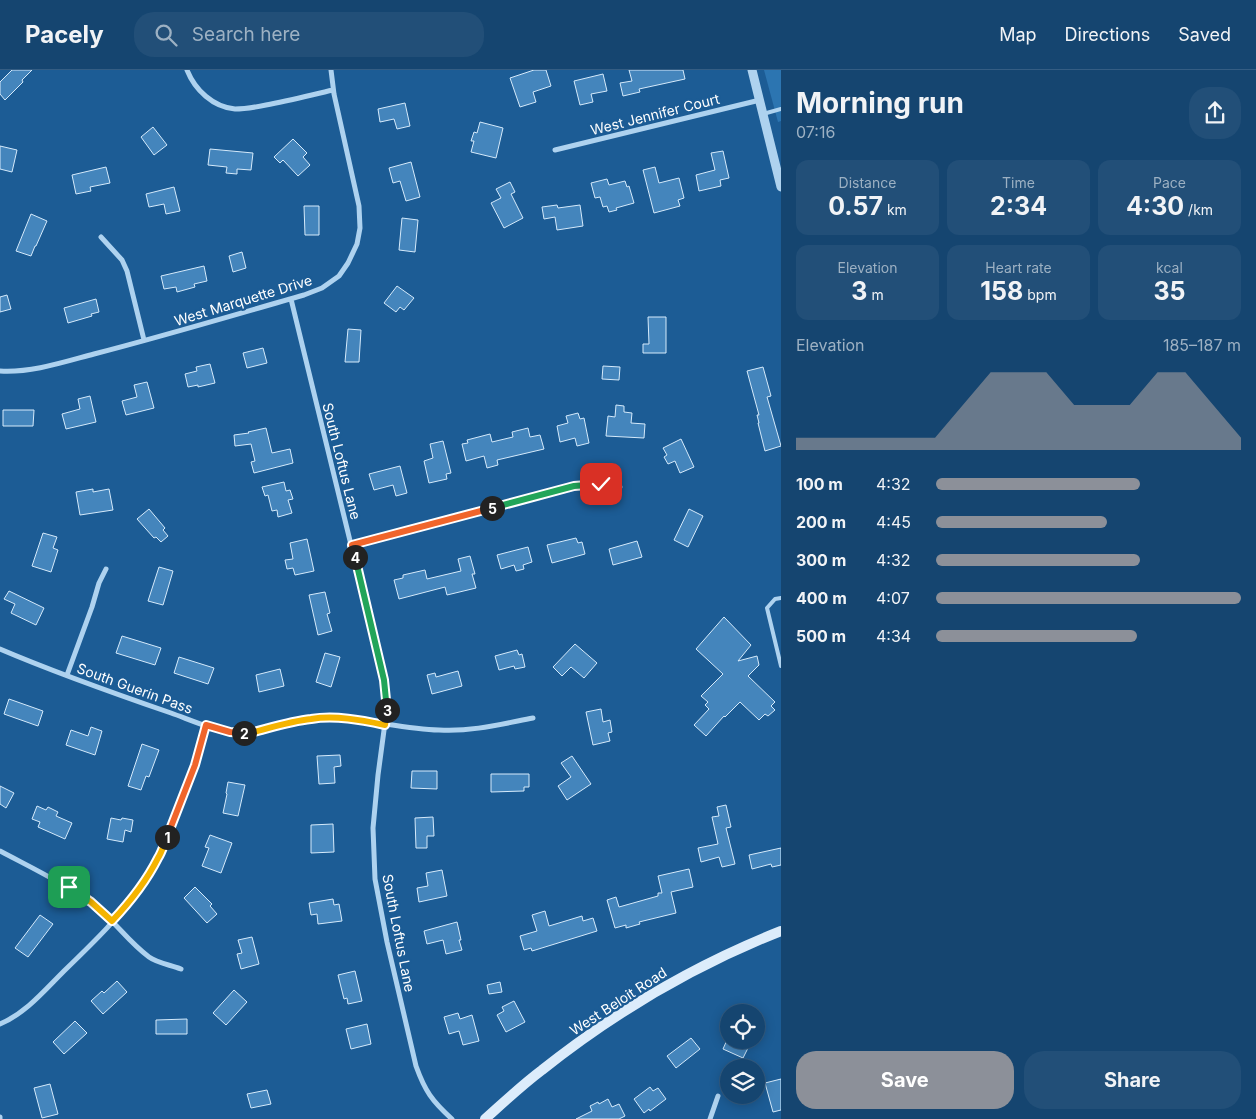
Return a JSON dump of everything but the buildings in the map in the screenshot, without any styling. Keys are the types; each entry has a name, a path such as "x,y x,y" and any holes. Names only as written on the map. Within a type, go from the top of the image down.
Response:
{"main road":[{"name":"West Beloit Road","path":"485,1119 543,1069 609,1021 656,991 749,944 781,931"}],"street":[{"path":"187,70 191,80 206,97 220,105 235,109 281,102 333,90"},
{"name":"West Marquette Drive","path":"0,371 38,368 291,299 322,288 339,276 357,244 360,228 359,206 333,90 331,70"},
{"path":"752,70 781,187"},
{"name":"West Jennifer Court","path":"555,150 760,100"},
{"path":"101,237 122,260 127,271 144,340"},
{"name":"South Loftus Lane","path":"291,299 384,680 387,708 373,828 375,879 380,908 416,1066 431,1098 452,1119"},
{"path":"352,545 574,486 601,484 620,488"},
{"path":"67,676 99,583 106,569"},
{"name":"South Guerin Pass","path":"0,649 67,676 230,732 254,732 312,718 366,721 385,725 438,730 464,730 533,718"},
{"path":"0,1024 15,1016 32,1003 112,921 146,880 158,858 176,816 195,765 206,725"},
{"path":"0,851 69,887 91,902 150,958 181,969"},
{"path":"710,1119 718,1096"}],"lane":[{"path":"763,114 781,110"},
{"path":"781,598 775,599 767,608 781,666"}],"shaded area":[{"path":"764,70 781,70 781,121 778,122"}],"route":[{"path":"69,887 91,902 112,921 133,897 146,880 158,858 176,816 195,765 206,725 241,733 254,732 312,718 366,721 385,725 387,708 384,680 352,545 574,486 601,484"}]}
